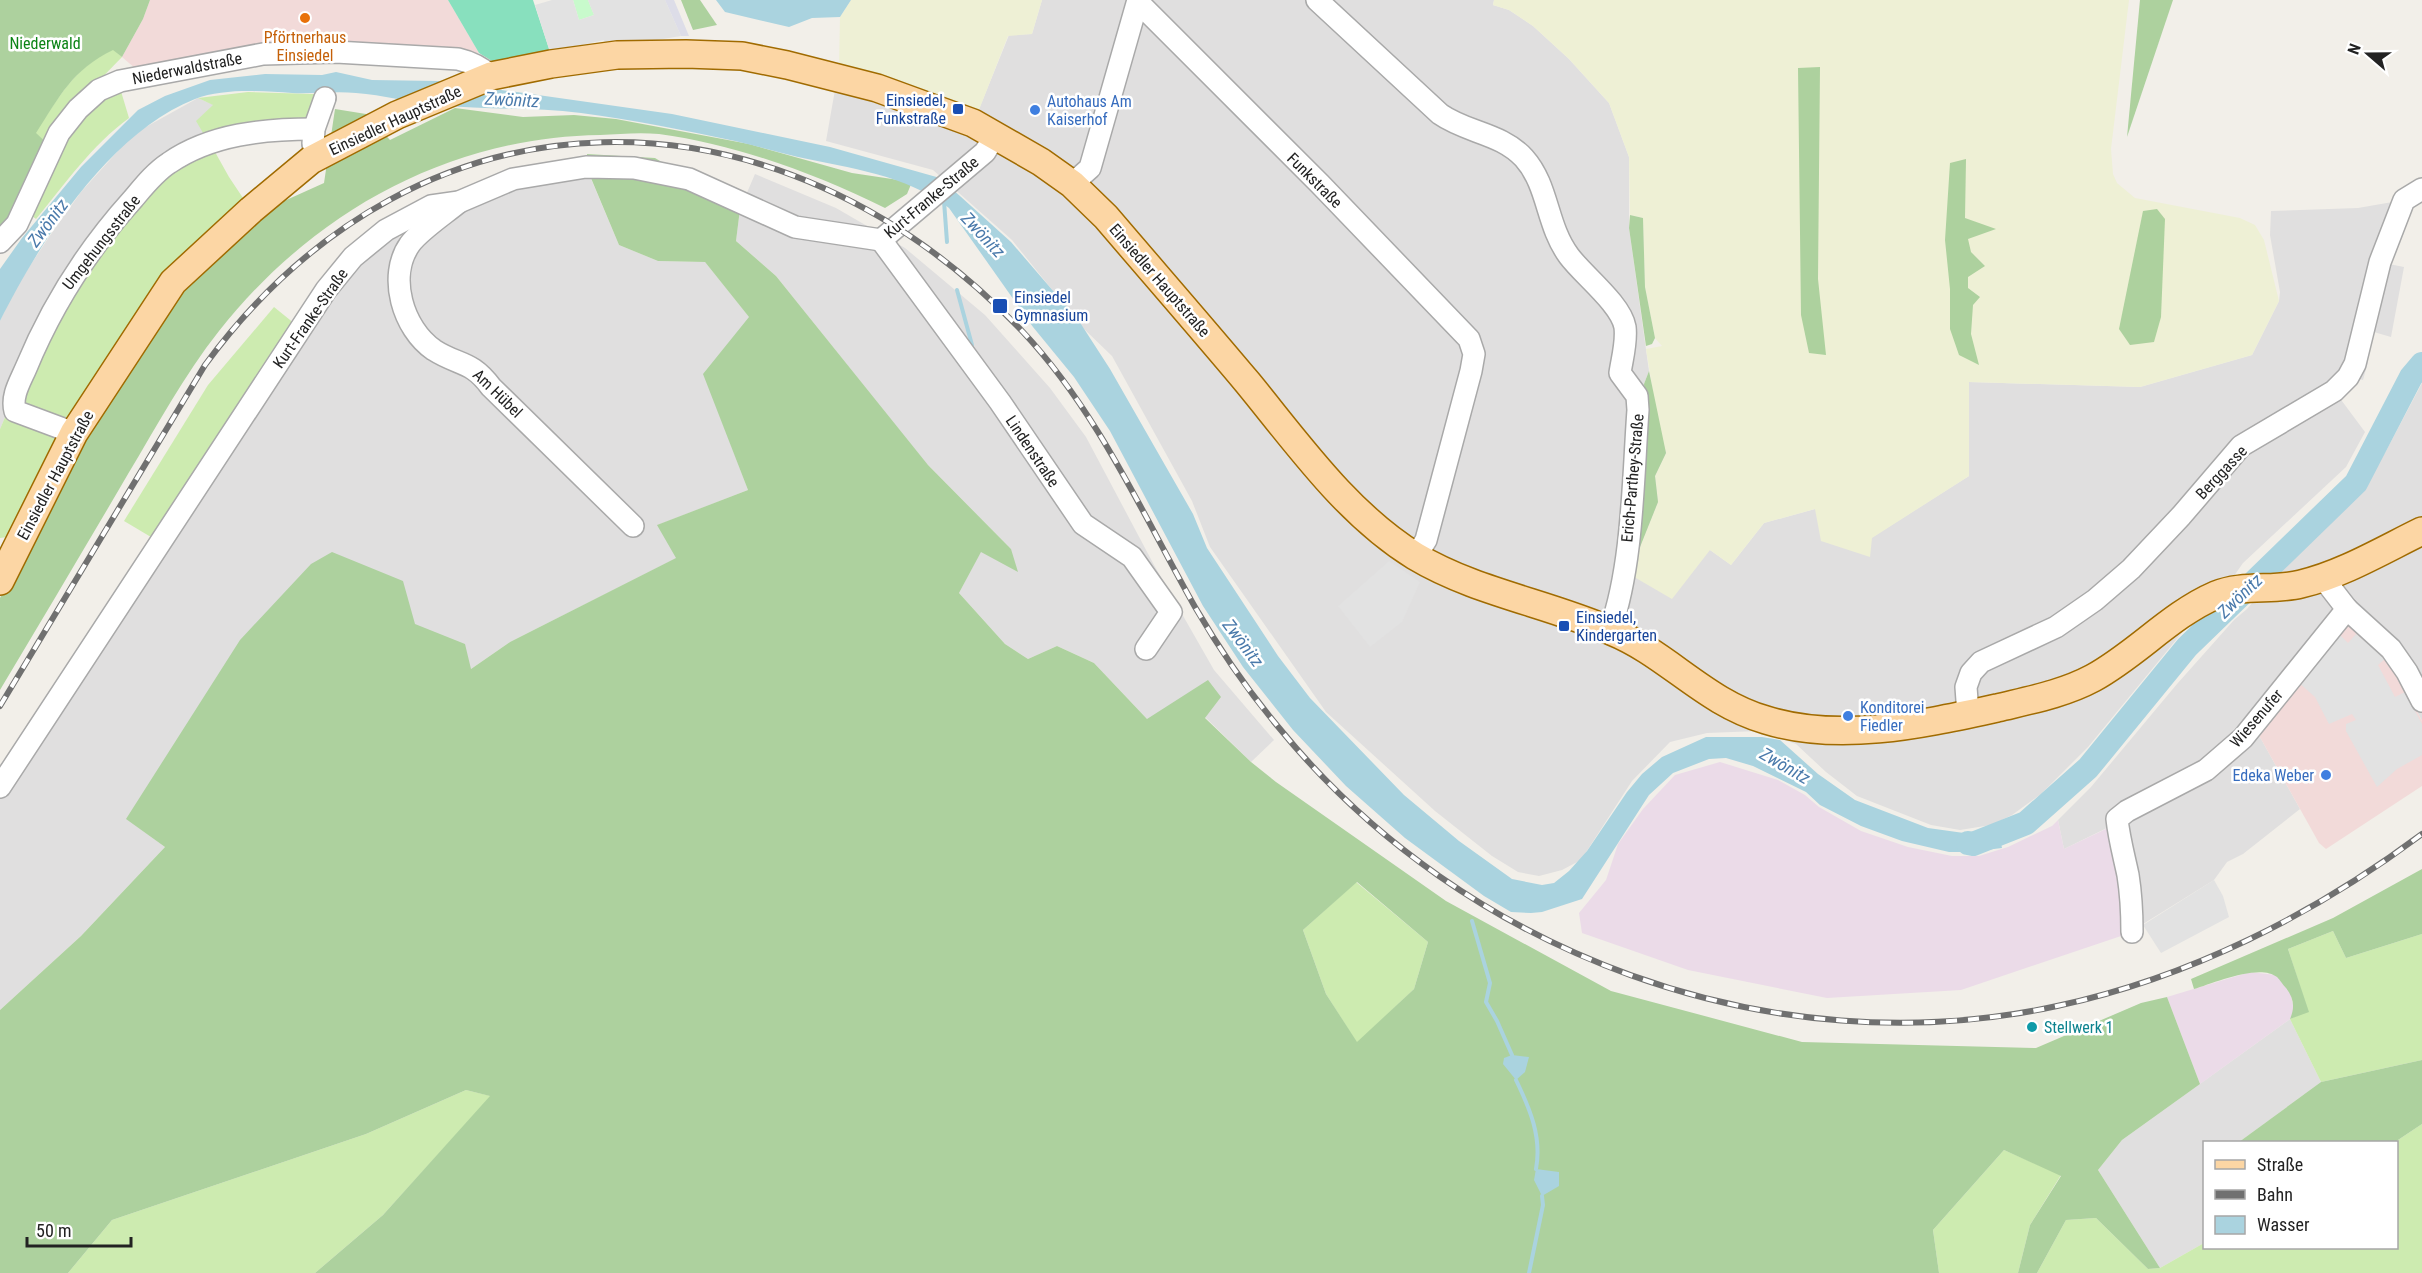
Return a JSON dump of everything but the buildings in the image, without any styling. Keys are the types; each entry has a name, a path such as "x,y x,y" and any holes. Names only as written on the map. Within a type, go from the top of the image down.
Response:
{"main road":[{"name":"Einsiedler Hauptstraße","path":"0,581 74,433 173,282 251,210 311,160 397,115 478,81 550,64 617,55 742,56 877,88 973,123 996,134 1072,184 1106,217 1359,513 1392,541 1439,569 1610,630 1656,656 1707,694 1766,721 1826,730 1900,726 2054,695 2094,678 2137,649 2178,616 2222,593 2297,586 2323,578 2422,531"}],"street":[{"name":"Erich-Parthey-Straße","path":"1317,0 1440,114 1454,124 1497,137 1523,157 1539,177 1553,230 1568,255 1618,312 1625,327 1620,373 1636,396 1638,410 1627,544 1617,611 1610,630"},
{"name":"Funkstraße","path":"1072,184 1090,168 1138,1 1320,184 1469,339 1474,354 1471,371 1426,540 1416,556"},
{"name":"Niederwaldstraße","path":"0,242 16,224 59,133 78,109 99,90 120,81 263,54 336,51 458,59 471,62 484,70 478,81"},
{"path":"311,160 314,129 325,98"},
{"name":"Umgehungsstraße","path":"74,433 15,411 12,401 35,345 59,298 80,264 119,214 154,175 182,155 226,138 272,129 314,129"},
{"name":"Kurt-Franke-Straße","path":"0,787 326,290 353,257 386,230 431,206 459,202 513,179 586,166 634,168 689,180 795,227 881,240 985,152 996,134"},
{"name":"Berggasse","path":"1968,714 1966,687 1971,673 1981,662 2056,627 2095,600 2131,569 2241,446 2334,391 2348,377 2355,364 2380,262 2404,200 2422,189"},
{"name":"Am Hübel","path":"459,202 410,244 401,265 398,286 409,322 432,348 446,357 468,364 481,374 491,387 633,526"},
{"name":"Lindenstraße","path":"881,240 1000,402 1083,524 1132,557 1171,612 1146,649"},
{"path":"2323,578 2347,609 2391,649 2407,672 2422,701"},
{"name":"Wiesenufer","path":"2132,932 2128,876 2117,819 2127,811 2206,770 2242,738 2347,609"}],"shaded area":[{"path":"150,0 448,0 479,53 330,44 136,69 122,57 143,19"},
{"path":"552,0 573,0 579,20 594,15 588,0 665,0 681,36 607,48 604,40 550,52 535,5"},
{"path":"665,0 674,0 689,36 681,36"},
{"path":"1042,0 1494,0 1493,5 1509,10 1533,26 1569,59 1609,103 1629,157 1629,228 1649,371 1644,384 1710,550 1731,565 1764,523 1815,509 1871,538 1969,476 1969,382 2140,387 2252,355 2279,301 2280,292 2270,235 2271,211 2358,208 2404,200 2384,263 2404,267 2391,337 2367,330 2361,360 2368,362 2363,380 2356,378 2336,393 2365,432 2346,467 2243,563 2222,593 2190,623 2088,747 2041,794 2012,815 1991,825 1960,830 1931,825 1857,796 1826,772 1796,744 1758,731 1707,733 1670,742 1632,781 1581,860 1562,870 1539,876 1518,872 1492,856 1435,811 1326,712 1210,547 1192,501 1112,356 1083,328 1012,240 933,170 826,141 839,67 977,114 1009,35 1032,34"},
{"path":"198,98 214,105 209,143 12,401 0,429 0,321 18,284 81,192 126,142 144,128"},
{"path":"586,167 619,245 658,261 705,262 750,318 704,374 748,490 658,525 677,558 510,642 471,669 127,819 165,847 81,936 0,1010 0,787 326,290 386,230 410,243 459,202"},
{"path":"755,174 836,208 905,248 985,315 1050,388 1086,437 1154,565 1214,670 1274,740 1251,762 1205,717 1147,719 1094,663 1057,646 1028,659 1005,644 959,593 981,551 1011,549 926,463 776,276 736,241 740,209"},
{"path":"2422,383 2422,721 2390,660 2256,730 2300,809 2243,854 2227,862 2214,880 2127,934 2109,827 2064,849 2058,820 2091,787 2177,684 2234,620 2247,609 2296,551 2369,478"},
{"path":"1389,561 1420,582 1402,622 1370,647 1338,606"},
{"path":"2342,622 2355,626 2390,660 2422,721 2422,786 2326,849 2319,843 2256,730"},
{"path":"2338,633 2348,643 2356,634 2386,658 2378,665 2395,697 2405,692 2422,724 2422,755 2397,769 2377,787 2346,731 2346,724 2356,720 2352,714 2329,724 2315,697 2298,682"},
{"path":"1720,762 1778,780 1861,831 1908,847 1952,856 1979,856 2008,847 2052,826 2058,820 2064,849 2110,827 2127,934 1961,990 1827,998 1688,970 1582,933 1579,913 1606,880 1618,844 1643,809 1675,775"},
{"path":"2214,880 2223,896 2229,917 2161,953 2143,925"},
{"path":"2250,972 2276,975 2285,982 2291,995 2294,1011 2290,1019 2200,1084 2167,997"},
{"path":"2290,1019 2321,1082 2240,1141 2203,1141 2203,1244 2160,1268 2098,1170 2122,1140"}],"green space":[{"name":"Niederwald","path":"0,0 150,0 143,19 122,57 113,50 87,66 68,85 52,107 36,133 49,145 0,236"},
{"path":"448,0 533,0 550,52 497,64 479,53"},
{"path":"573,0 588,0 594,15 579,20"},
{"path":"681,0 700,0 717,25 693,30"},
{"path":"851,0 1042,0 1032,34 1008,36 977,115 839,67 840,17"},
{"path":"1494,0 2129,0 2111,149 2113,174 2117,183 2135,198 2240,218 2255,225 2264,240 2279,301 2252,355 2140,387 1969,382 1969,476 1872,538 1870,557 1821,541 1815,509 1764,523 1731,565 1710,550 1672,599 1629,574 1633,543 1640,547 1658,502 1655,476 1666,453 1658,423 1646,349 1662,346 1655,338 1645,287 1643,218 1630,215 1629,157 1609,103 1569,59 1533,26 1509,10 1493,5"},
{"path":"2140,0 2173,0 2127,137"},
{"path":"113,49 122,57 84,96 49,145 35,133 52,107 77,75"},
{"path":"1820,67 1818,279 1826,355 1809,353 1801,315 1798,68"},
{"path":"120,88 129,118 91,153 36,219 27,212 77,116"},
{"path":"248,92 314,94 314,129 210,143 251,210 23,535 0,538 0,429 12,401 119,214 209,143 196,121 213,105 198,98"},
{"path":"455,108 523,117 574,115 616,119 749,144 852,173 912,182 907,194 885,208 831,183 747,153 688,139 637,133 544,139 489,150 437,167 387,190 340,218 296,251 256,289 219,331 171,401 0,690 0,598 84,436 179,287 273,206 324,183 335,109 366,114 390,140"},
{"path":"587,154 655,158 740,209 736,241 776,276 928,465 1011,549 1018,572 981,552 959,593 1005,644 1028,659 1057,646 1094,663 1147,719 1208,680 1221,697 1205,718 1251,762 1276,782 1446,901 1611,991 1802,1042 2036,1048 2141,1003 2167,997 2200,1084 2122,1140 2098,1170 2160,1268 2148,1269 2096,1218 2066,1220 2037,1273 2018,1273 2030,1225 2061,1176 2004,1150 1933,1230 1939,1273 315,1273 383,1215 490,1096 466,1090 366,1134 112,1220 68,1273 0,1273 0,1010 81,936 165,847 126,819 240,640 311,564 332,552 403,581 415,624 465,644 471,669 510,642 676,558 657,525 748,490 703,374 749,317 705,262 658,261 619,245 588,171","holes":["1357,882 1428,942 1414,989 1357,1042 1326,994 1303,930"]},
{"path":"1966,159 1965,218 1996,229 1968,239 1971,252 1985,266 1968,277 1968,288 1980,297 1973,305 1971,334 1979,365 1959,355 1950,329 1950,289 1945,240 1950,163"},
{"path":"2157,209 2165,219 2161,317 2154,342 2130,345 2119,329 2143,211"},
{"path":"1630,215 1643,218 1645,287 1655,338 1652,344 1646,346 1629,228"},
{"path":"274,307 295,324 156,540 124,521 208,385"},
{"path":"1649,371 1666,453 1655,476 1658,502 1640,547 1633,543 1646,407 1644,384"},
{"path":"2422,869 2422,934 2346,958 2333,931 2288,949 2309,1012 2290,1019 2293,1011 2291,996 2277,977 2269,973 2248,973 2194,989 2191,979 2333,918"},
{"path":"1356,882 1428,942 1414,989 1357,1043 1326,994 1303,930"},
{"path":"2333,931 2346,958 2422,934 2422,1060 2321,1082 2290,1019 2308,1011 2288,949"},
{"path":"2422,1060 2422,1124 2396,1141 2240,1141 2321,1082"},
{"path":"466,1090 491,1096 383,1215 315,1273 68,1273 112,1220 366,1134"},
{"path":"2422,1124 2422,1273 2037,1273 2066,1220 2096,1218 2148,1269 2160,1268 2203,1244 2203,1249 2398,1249 2396,1141"},
{"path":"2004,1150 2061,1175 2030,1225 2018,1273 1939,1273 1933,1230"}],"water":[{"path":"716,0 851,0 840,17 812,18 789,27 725,12"},
{"path":"336,72 372,80 438,81 672,114 830,147 940,178 1011,242 1079,321 1110,369 1193,514 1207,548 1278,656 1310,698 1404,795 1459,841 1512,879 1542,885 1554,883 1569,871 1587,851 1642,774 1662,757 1706,737 1762,737 1780,740 1818,774 1855,800 1928,828 1971,834 1997,827 2002,848 1949,852 1902,841 1861,826 1820,805 1806,792 1753,766 1726,758 1709,759 1673,773 1649,795 1582,899 1542,912 1531,913 1511,912 1484,896 1405,838 1346,786 1293,730 1243,667 1203,606 1110,431 1074,377 1033,327 949,208 915,188 877,174 716,137 581,113 436,105 348,92 243,91 218,93 195,99 164,115 134,137 106,163 80,193 35,257 0,321 0,269 22,238 81,167 138,110 165,96 210,80 265,74 322,75"},
{"path":"1512,1055 1529,1057 1525,1072 1516,1080 1503,1064 1504,1058"},
{"path":"1536,1169 1559,1172 1559,1186 1542,1196 1534,1180"}],"waterway":[{"path":"944,201 947,242"},
{"path":"957,290 972,345"},
{"name":"Zwönitz","path":"1968,843 1973,844 2026,823 2088,768 2187,647 2356,483 2411,377 2422,364"},
{"path":"1472,921 1490,983 1486,1002 1512,1055"},
{"path":"1516,1080 1534,1123 1537,1146 1536,1169"},
{"path":"1529,1273 1543,1205 1542,1196"}],"railway":[{"path":"0,706 205,365 292,269 389,200 494,158 603,142 714,152 822,188 927,248 1023,332 1050,363 1096,429 1195,607 1235,670 1280,729 1355,808 1439,876 1532,932 1631,975 1734,1005 1841,1021 1949,1021 2057,1006 2155,979 2249,939 2338,891 2422,834"}],"place":[{"name":"Pförtnerhaus Einsiedel","path":"305,18"},
{"name":"Einsiedel, Funkstraße","path":"958,109"},
{"name":"Autohaus Am Kaiserhof","path":"1035,110"},
{"name":"Einsiedel Gymnasium","path":"1000,306"},
{"name":"Einsiedel, Kindergarten","path":"1564,626"},
{"name":"Konditorei Fiedler","path":"1848,716"},
{"name":"Edeka Weber","path":"2326,775"},
{"name":"Stellwerk 1","path":"2032,1027"}]}
